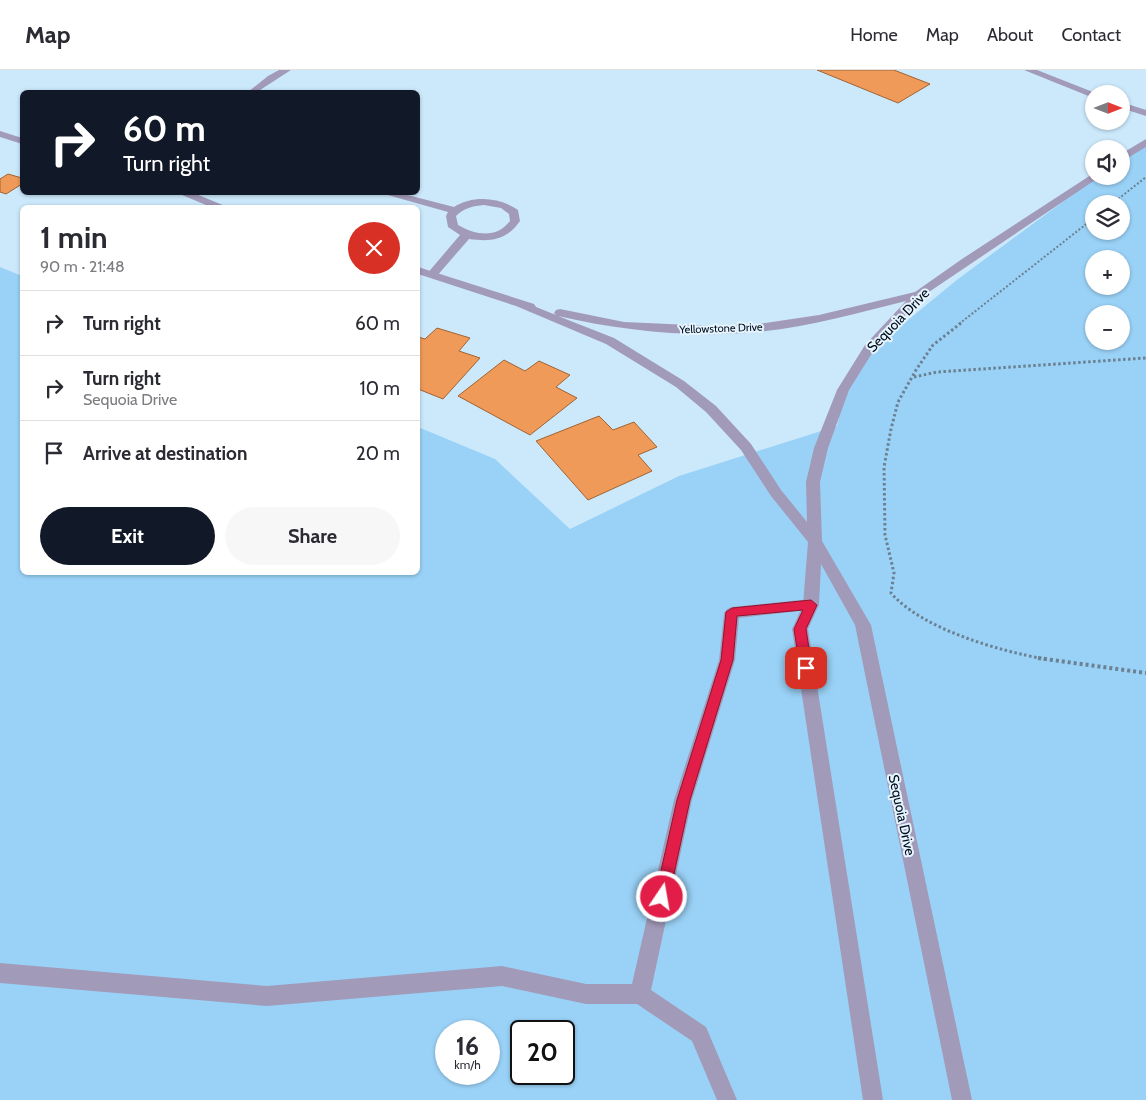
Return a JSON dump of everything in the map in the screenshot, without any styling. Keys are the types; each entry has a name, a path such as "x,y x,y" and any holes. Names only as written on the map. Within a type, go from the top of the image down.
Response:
{"street":[{"path":"255,90 286,70"},
{"path":"1029,70 1085,92"},
{"path":"1130,108 1146,113"},
{"path":"0,134 20,140"},
{"path":"1130,153 1146,142"},
{"name":"Sequoia Drive","path":"873,1100 800,629 811,605 815,541 813,482 821,448 834,411 843,390 869,348 919,294 1085,183"},
{"path":"192,195 217,205"},
{"path":"394,195 455,211"},
{"path":"484,202 504,205 516,215 516,221 506,232 487,237 466,235 453,227 451,216 463,206 484,202"},
{"path":"432,275 466,235"},
{"name":"Yellowstone Drive","path":"420,271 522,306 610,340 680,384 711,409 746,447 776,493 815,541"},
{"name":"Yellowstone Drive","path":"522,306 624,326 713,330 758,328 820,319 919,294"},
{"name":"Sequoia Drive","path":"815,541 863,625 962,1100"},
{"path":"640,994 683,800 727,660 732,612 811,605"},
{"path":"0,973 266,996 502,976 586,994 640,994 698,1034 727,1100"}],"path":[{"path":"1123,195 1146,177"},
{"path":"1085,225 933,345 898,402 884,467 885,535 894,573 891,594 897,601 923,618 956,635 994,649 1053,662 1146,673"},
{"path":"913,377 937,372 1146,358"}],"shaded area":[{"path":"1146,145 1146,1100 0,1100 0,267 20,275 20,575 420,575 420,428 495,459 570,529 679,476 837,426 845,390 863,357 958,279 1086,185 1130,185 1130,156"}],"building":[{"path":"817,70 894,70 930,84 898,103"},
{"path":"8,174 20,177 20,185 6,194 0,192 0,179"},
{"path":"437,328 470,338 459,351 480,358 443,399 420,390 420,338 425,339"},
{"path":"504,360 525,371 539,361 570,375 556,387 577,398 530,435 458,396"},
{"path":"599,416 613,430 634,422 657,447 638,455 652,471 588,500 536,441"}],"route":[{"path":"662,897 683,800 727,660 732,612 811,605 800,629 806,668"}]}
